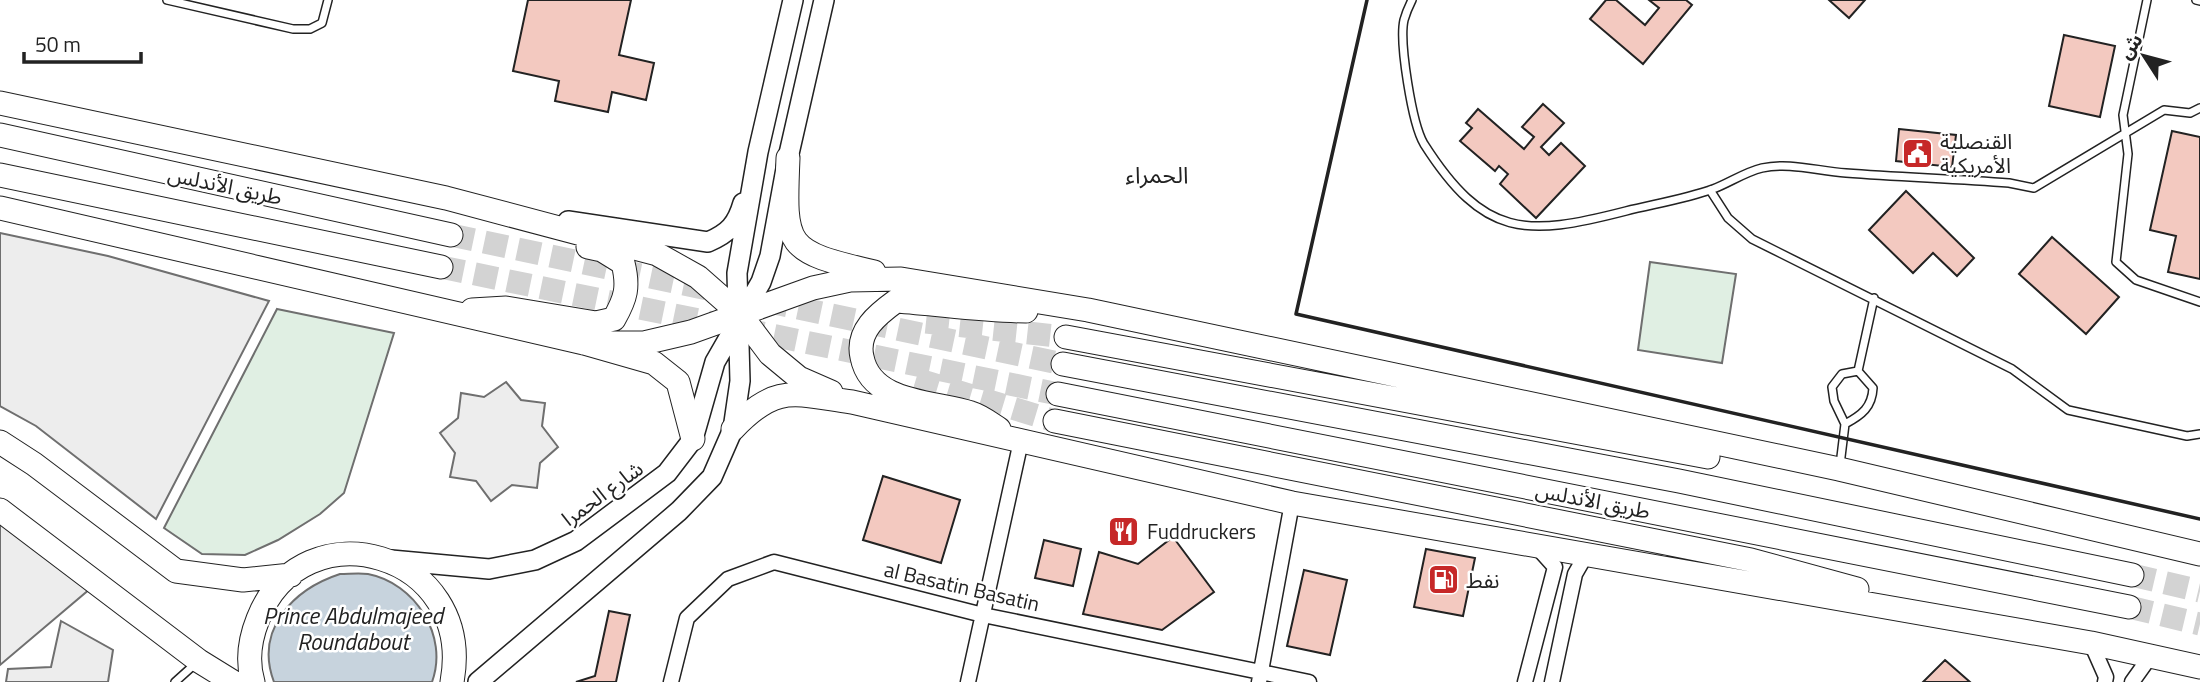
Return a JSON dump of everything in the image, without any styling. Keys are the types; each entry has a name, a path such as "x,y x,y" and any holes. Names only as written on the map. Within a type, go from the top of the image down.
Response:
{"main road":[{"path":"478,682 679,511 712,477 733,429 740,381 737,273 758,152 793,0"},
{"name":"شارع الحمرا","path":"390,560 489,569 535,560 576,541 616,514 667,473 693,439 716,362 740,314 761,282 770,257 788,158 824,0"},
{"path":"0,103 446,198 632,233 708,242 726,234 738,220 758,152"},
{"name":"طريق الأندلس","path":"0,135 451,235"},
{"path":"788,158 785,215 791,235 803,250 823,260 901,279 1088,310 1839,469 2200,552"},
{"name":"طريق الأندلس","path":"0,175 441,267"},
{"path":"445,311 506,308 596,323 614,318 626,299 628,283 624,263 602,250 525,232 446,198"},
{"path":"446,198 657,254 698,277 740,314 770,354 799,378 852,402"},
{"path":"0,208 445,311 654,363 678,382 693,439"},
{"path":"584,344 644,343 691,332 813,288 842,282 901,279"},
{"path":"1021,441 973,413 912,400 884,389 865,372 861,353 863,337 875,317 896,301 980,311 1088,310"},
{"path":"1066,337 1787,472 1839,469"},
{"name":"طريق الأندلس","path":"1063,364 1679,481 2132,575"},
{"path":"733,429 755,406 780,394 852,402 1292,503 2091,643 2151,654 2200,667"},
{"name":"طريق الأندلس","path":"1058,394 2129,607"},
{"path":"1055,421 1751,560 2002,627"},
{"path":"0,442 34,464 176,571 243,580 291,575"},
{"path":"0,510 139,612 199,661 233,682"},
{"path":"2134,538 2200,564"},
{"path":"253,682 250,653 253,631 274,591 291,575 313,562 339,555 365,554 390,560 418,576 439,600 452,628 456,660 452,682"},
{"path":"2151,654 2200,651"}],"street":[{"path":"968,682 1021,441"},
{"path":"1260,677 1292,503"},
{"path":"1525,682 1555,567 1537,547"},
{"path":"1552,682 1575,574 1586,555"},
{"name":"al Basatin Basatin","path":"671,682 687,618 728,579 774,562 983,615 1260,677 1309,682"},
{"path":"2091,643 2106,677 2105,682"},
{"path":"2132,682 2151,654"}],"lane":[{"path":"167,0 293,29 310,29 322,23 328,0"},
{"path":"1412,0 1404,22 1406,56 1411,103 1421,138 1447,178 1472,203 1503,221 1536,229 1574,225 1710,190 1761,169 1803,166 1841,172 2009,183 2034,188 2164,110 2190,113 2200,108"},
{"path":"2147,0 2123,116 2128,154 2116,262 2136,280 2200,302"},
{"path":"1710,190 1728,218 1752,239 2012,369 2068,410 2187,436 2200,434"},
{"path":"1858,371 1874,299"},
{"path":"1845,424 1862,415 1872,399 1872,388 1858,371"},
{"path":"1839,469 1845,424 1834,401 1832,387 1842,374 1858,371"},
{"path":"175,682 199,661"}],"green space":[{"path":"1650,262 1736,274 1722,363 1638,350"},
{"path":"277,309 394,333 344,493 320,514 278,540 245,555 202,554 164,528"}],"shaded area":[{"path":"0,233 108,256 269,301 156,519 36,426 0,406"},
{"path":"506,382 521,400 545,403 542,426 558,447 540,463 537,488 512,485 491,501 476,481 450,477 455,453 440,433 458,418 461,393 484,397"},
{"path":"0,523 91,588 0,665"},
{"path":"61,621 113,650 108,682 6,682 8,669 51,667"}],"water":[{"name":"Prince Abdulmajeed Roundabout","path":"340,574 368,574 385,579 413,600 432,630 436,647 432,682 274,682 269,663 269,645 282,614 307,590"}],"building":[{"path":"528,0 631,0 619,55 654,63 646,100 612,92 608,112 555,101 559,81 513,71"},
{"path":"1606,0 1616,0 1645,25 1659,8 1649,0 1686,0 1692,5 1643,64 1590,19"},
{"path":"1829,0 1865,0 1849,18"},
{"path":"2064,35 2115,46 2100,117 2049,106"},
{"path":"1543,104 1564,123 1541,147 1549,155 1561,143 1585,166 1536,218 1500,184 1508,174 1499,166 1495,171 1460,141 1472,128 1466,123 1478,109 1524,149 1534,137 1522,127"},
{"path":"1899,129 1956,135 1952,167 1896,161"},
{"path":"2172,131 2200,137 2200,279 2168,272 2176,236 2150,230"},
{"path":"1906,191 1974,258 1957,276 1933,253 1913,273 1869,230"},
{"path":"2052,237 2119,297 2086,334 2019,274"},
{"path":"883,476 960,500 941,563 863,540"},
{"path":"1173,537 1214,592 1162,630 1083,614 1099,552 1138,564"},
{"path":"1044,540 1081,549 1073,586 1035,578"},
{"path":"1426,549 1475,558 1463,616 1414,607"},
{"path":"1304,570 1347,580 1330,655 1287,646"},
{"path":"609,611 630,615 616,682 576,682 595,676"},
{"path":"1945,660 1970,682 1923,682"}],"tunnel":[{"path":"451,235 717,291"},
{"path":"441,267 1058,394"},
{"path":"765,301 1063,364"},
{"path":"926,322 1066,337"},
{"path":"916,379 1055,421"},
{"path":"2132,575 2200,591"},
{"path":"2129,607 2200,624"}],"wall":[{"path":"1367,0 1296,314 2200,519"}],"place":[{"name":"القنصلية الأمريكية","path":"1917,153"},
{"name":"Fuddruckers","path":"1124,531"},
{"name":"نفط","path":"1443,580"}],"district":[{"name":"الحمراء","path":"1157,174"}]}
